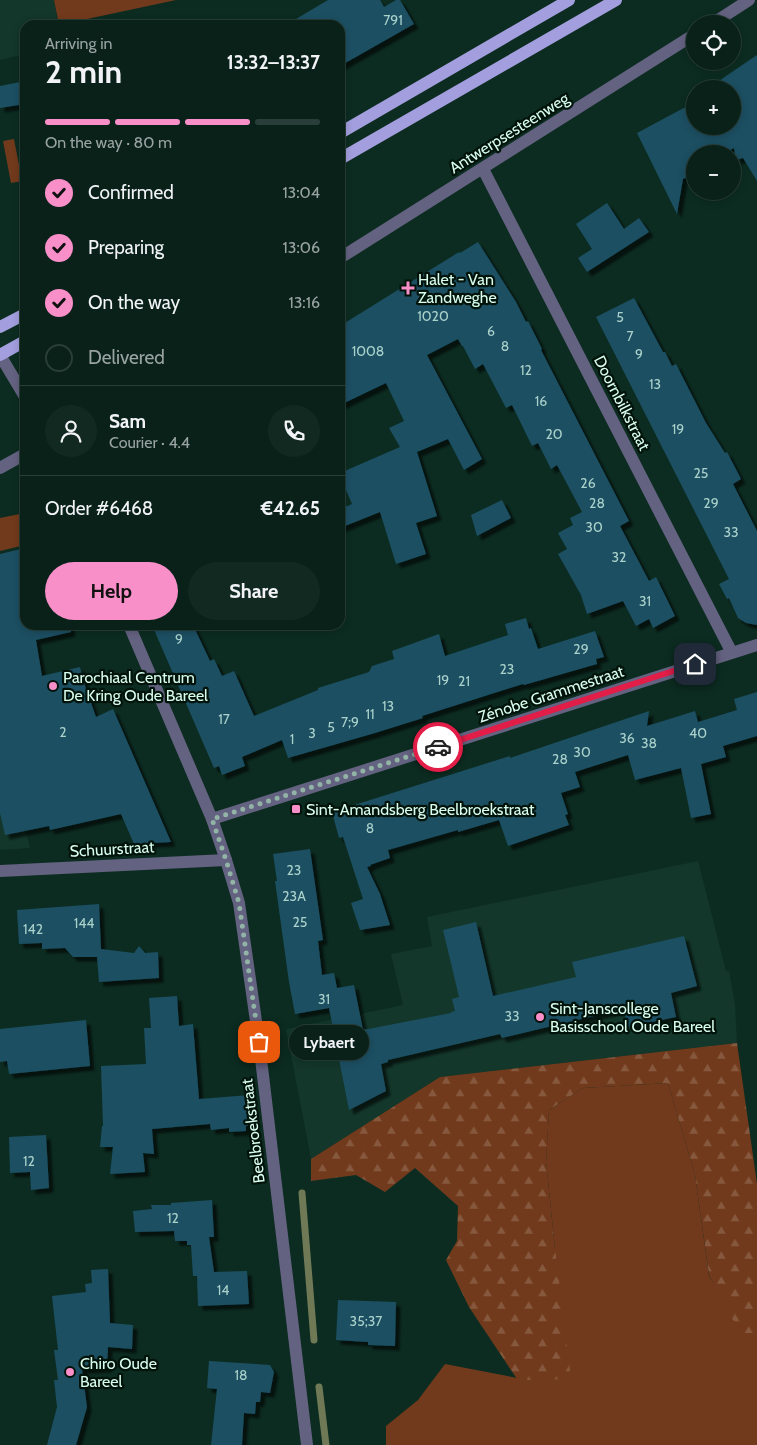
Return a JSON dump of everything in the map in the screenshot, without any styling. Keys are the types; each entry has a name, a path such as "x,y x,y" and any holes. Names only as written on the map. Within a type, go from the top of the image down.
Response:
{"main road":[{"path":"345,129 569,0"},
{"path":"345,157 616,0"},
{"path":"0,327 20,317"},
{"path":"0,355 20,343"}],"street":[{"path":"726,15 749,0"},
{"name":"Antwerpsesteenweg","path":"345,255 686,40"},
{"name":"Doornbilkstraat","path":"483,168 732,653"},
{"path":"0,355 20,389"},
{"path":"0,468 20,457"},
{"name":"Beelbroekstraat","path":"131,630 212,819 239,903 259,1042 307,1445"},
{"name":"Zénobe Grammestraat","path":"212,819 757,645"},
{"name":"Schuurstraat","path":"0,870 226,860"}],"shaded area":[{"path":"0,0 54,0 57,20 20,20 20,55 0,60"},
{"path":"0,720 11,765 30,848 0,850"},
{"name":"Sint-Janscollege Basisschool Oude Bareel","path":"698,861 726,971 729,971 735,1004 737,1043 440,1077 311,1159 286,1029 403,1005 391,954 432,946 427,917"}],"green space":[{"path":"54,0 176,0 82,20 58,20"},
{"path":"14,139 20,170 20,181 11,183 3,141"},
{"path":"20,514 20,546 0,551 0,518"},
{"path":"737,1043 757,1184 757,1333 744,1333 729,1315 709,1275 695,1175 668,1083 583,1088 549,1110 546,1162 571,1379 517,1379 469,1307 446,1260 457,1241 458,1206 415,1168 385,1192 356,1175 311,1181 311,1159 440,1077"},
{"path":"668,1083 695,1175 709,1276 744,1333 757,1333 757,1445 386,1445 386,1426 418,1400 445,1364 528,1380 555,1248 546,1162 549,1110 583,1088"}],"building":[{"path":"328,0 380,0 384,7 396,0 400,0 414,24 345,63 345,20 294,20"},
{"path":"757,55 757,181 743,158 741,159 741,145 686,145 686,178 683,179 677,214 637,133 686,107 686,135 741,135 741,80 720,80 735,70 741,70 741,66"},
{"path":"20,82 20,105 0,108 0,86"},
{"path":"607,203 624,229 639,218 649,232 587,272 578,258 592,249 576,224"},
{"path":"478,242 516,302 526,322 528,321 629,521 620,526 649,581 656,577 675,616 653,628 649,619 636,626 623,601 587,614 581,595 558,554 567,549 558,533 573,525 570,518 582,512 557,465 551,469 538,443 532,446 512,405 506,408 483,364 475,369 458,339 427,355 482,459 464,470 448,439 417,452 437,516 416,523 426,554 396,564 380,512 345,526 345,507 352,504 345,488 345,471 400,447 389,428 404,421 386,383 345,403 345,323"},
{"path":"634,298 663,352 665,352 672,366 676,364 706,423 725,453 727,452 741,479 733,484 757,531 757,625 746,623 738,618 729,598 727,599 719,584 729,579 596,317"},
{"path":"502,500 511,518 477,536 471,515"},
{"path":"20,549 20,630 71,630 71,632 36,640 42,676 80,667 96,717 113,709 171,842 134,844 121,814 50,830 49,826 5,835 0,813 0,554"},
{"path":"526,618 538,649 595,631 604,657 596,659 597,664 523,684 422,716 423,718 288,758 282,740 242,757 245,766 222,775 219,766 214,768 154,630 195,630 210,661 214,659 222,676 234,671 254,716 318,690 318,688 369,672 372,666 394,659 392,651 439,634 445,656 508,635 505,624"},
{"path":"757,692 757,736 723,746 726,757 701,764 711,814 691,818 681,768 635,780 628,755 575,772 580,787 561,793 568,814 565,815 569,825 508,846 499,820 388,850 390,858 367,867 380,894 390,925 360,930 351,903 363,899 343,837 339,838 332,812 510,756 510,758 649,711 647,726 695,711 698,722 737,710 734,699"},
{"path":"310,849 323,940 318,941 322,975 334,973 337,988 354,985 363,1030 455,1011 452,999 459,997 443,930 476,922 493,996 576,977 572,962 684,936 697,986 671,993 676,1017 628,1027 623,1009 502,1038 500,1034 388,1060 388,1062 381,1064 386,1091 349,1110 329,1008 295,1014 289,982 273,854"},
{"path":"99,904 101,949 134,953 139,946 145,953 158,952 159,978 99,982 97,957 73,957 65,948 42,949 42,943 19,944 17,910"},
{"path":"177,996 179,1026 193,1024 199,1099 250,1095 254,1125 246,1126 246,1131 229,1132 229,1128 211,1130 210,1124 152,1129 154,1154 143,1153 145,1172 110,1174 113,1147 100,1147 103,1126 101,1066 146,1064 144,1028 151,1028 149,998"},
{"path":"86,1020 90,1066 9,1074 7,1061 0,1062 0,1029"},
{"path":"46,1135 49,1188 31,1190 30,1172 10,1173 9,1137"},
{"path":"212,1200 214,1237 209,1237 214,1272 247,1271 249,1304 198,1306 197,1276 193,1276 191,1245 187,1245 187,1241 175,1241 174,1231 135,1232 133,1211 152,1209 151,1205 171,1205 171,1203"},
{"path":"108,1269 110,1323 133,1325 132,1349 108,1347 107,1368 82,1369 87,1407 76,1445 47,1445 57,1407 54,1380 58,1380 54,1350 58,1350 52,1296 86,1292 85,1284 92,1283 91,1270"},
{"path":"338,1300 396,1302 395,1346 368,1345 368,1342 336,1340"},
{"path":"209,1361 270,1365 274,1372 270,1393 261,1392 260,1402 256,1402 255,1414 244,1413 242,1445 211,1445 217,1389 207,1388"}],"waterway":[{"path":"302,1193 314,1340"},
{"path":"319,1387 326,1445"}],"way so far":[{"path":"259,1042 239,903 212,819 438,747"}],"place":[{"name":"Halet - Van Zandweghe","path":"408,288"},
{"name":"Parochiaal Centrum De Kring Oude Bareel","path":"53,686"},
{"name":"Sint-Amandsberg Beelbroekstraat","path":"296,809"},
{"name":"Sint-Janscollege Basisschool Oude Bareel","path":"540,1017"},
{"name":"Lybaert","path":"259,1042"},
{"name":"Chiro Oude Bareel","path":"70,1372"}],"route":[{"path":"438,747 695,664"}]}
